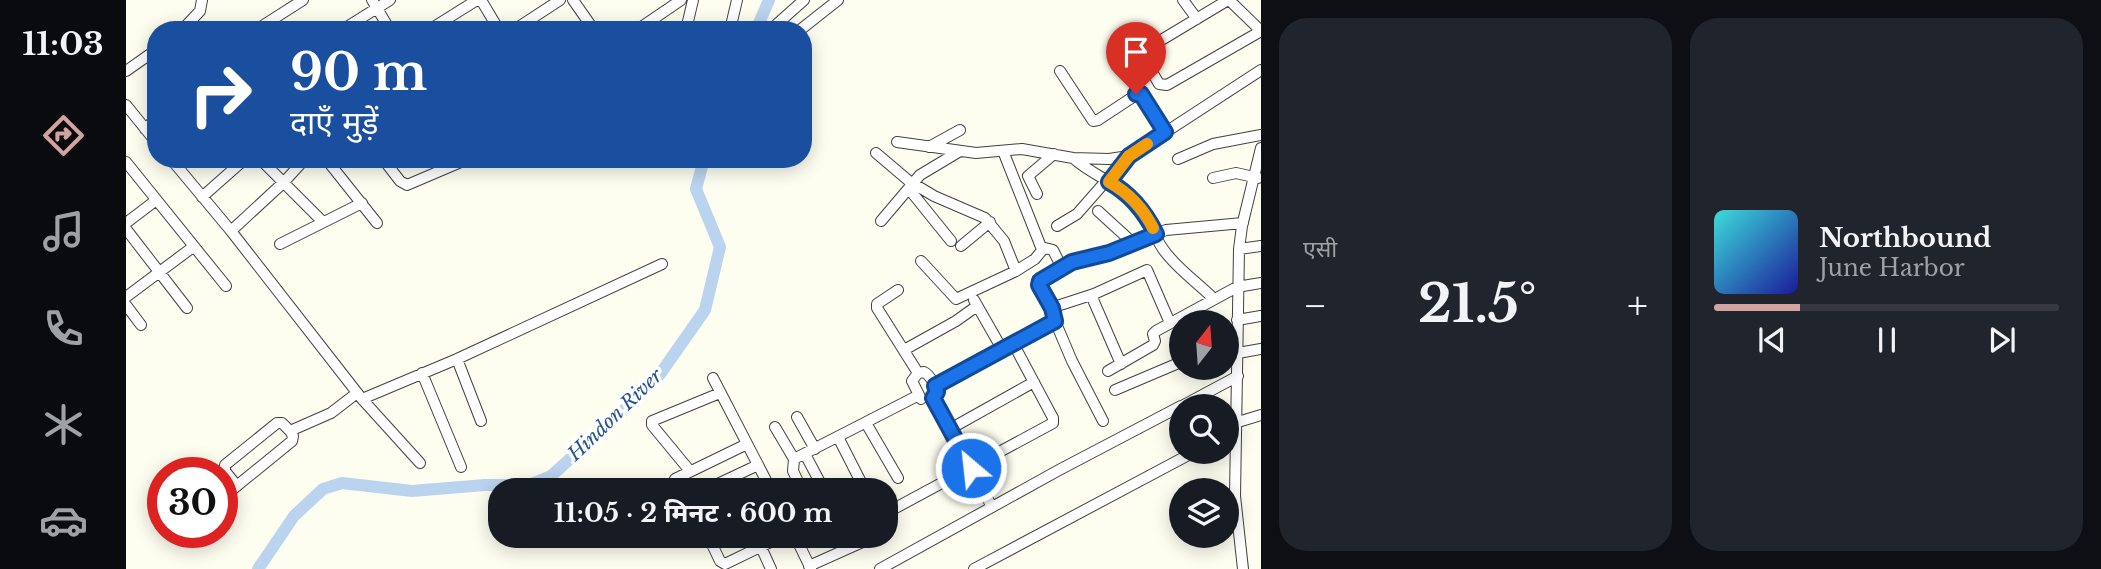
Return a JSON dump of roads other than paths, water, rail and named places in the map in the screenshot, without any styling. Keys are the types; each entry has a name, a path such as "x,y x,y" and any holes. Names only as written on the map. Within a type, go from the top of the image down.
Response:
{"street":[{"path":"191,21 200,11 202,0"},
{"path":"270,21 303,0"},
{"path":"353,21 375,4 390,0"},
{"path":"444,21 479,0 493,21"},
{"path":"528,21 560,0"},
{"path":"573,0 588,21"},
{"path":"650,21 681,0"},
{"path":"688,21 692,0"},
{"path":"732,21 737,0"},
{"path":"780,21 804,0"},
{"path":"811,21 838,0"},
{"path":"1183,0 1197,19"},
{"path":"1228,0 1261,31 1167,85 1161,85 1143,56 1143,51 1228,0"},
{"path":"375,4 385,21"},
{"path":"126,71 147,56"},
{"path":"1057,226 1077,215 1129,156 1261,69"},
{"path":"1060,71 1094,121 1139,93 1165,132"},
{"path":"126,104 147,131"},
{"path":"929,147 960,130"},
{"path":"1178,159 1213,144 1261,135"},
{"path":"897,142 991,154 1022,149 1073,158 1109,159 1129,156"},
{"path":"1237,310 1239,249 1243,223 1257,178 1261,148"},
{"path":"881,221 927,170 960,151"},
{"path":"1003,151 1043,249"},
{"path":"876,153 911,186 956,243 990,222"},
{"path":"1037,194 1028,176 1054,154"},
{"path":"1073,158 1088,171 1133,199 1143,211 1168,256 1214,299"},
{"path":"126,162 226,286"},
{"path":"180,168 360,396 420,463"},
{"path":"202,197 235,168"},
{"path":"269,168 323,222"},
{"path":"231,231 297,168"},
{"path":"333,168 377,222"},
{"path":"393,168 400,181 407,185 447,168"},
{"path":"1213,178 1230,173 1257,178"},
{"path":"911,186 990,222 1004,241 1016,271"},
{"path":"126,223 155,201"},
{"path":"280,244 362,204"},
{"path":"1098,211 1133,243"},
{"path":"1104,421 1072,361 1052,308 1039,283 1078,259 1109,253 1156,234 1177,228 1243,223"},
{"path":"126,229 187,309"},
{"path":"1239,249 1261,246"},
{"path":"126,297 194,247"},
{"path":"1043,249 1053,250 1062,268"},
{"path":"921,261 954,298 971,293 1016,271 1035,259 1043,249"},
{"path":"289,431 331,413 360,396 457,359 662,264"},
{"path":"1052,308 1091,295 1147,270 1169,321"},
{"path":"1194,310 1237,287 1261,283"},
{"path":"898,290 876,305 918,373"},
{"path":"898,507 1053,423 1053,418 1034,382 977,306 971,293"},
{"path":"1091,295 1121,364"},
{"path":"126,305 141,324"},
{"path":"904,350 977,306"},
{"path":"1239,320 1261,316"},
{"path":"935,386 1055,321"},
{"path":"1108,371 1153,345 1154,332 1169,324"},
{"path":"1239,353 1261,349"},
{"path":"457,359 481,421"},
{"path":"1115,390 1169,367"},
{"path":"926,372 935,386 937,392 933,398 923,400 912,381 918,373 926,372"},
{"path":"422,373 461,467"},
{"path":"713,379 765,478"},
{"path":"1204,394 1231,380"},
{"path":"950,429 1034,382"},
{"path":"690,471 652,425 652,421 720,393"},
{"path":"794,459 919,395"},
{"path":"933,398 992,507"},
{"path":"880,569 1169,413"},
{"path":"1239,426 1261,415"},
{"path":"797,417 820,478"},
{"path":"235,457 277,423 282,423 293,436 292,441 238,485"},
{"path":"866,423 898,478"},
{"path":"775,427 794,459 793,471 796,478"},
{"path":"838,437 859,478"},
{"path":"676,478 747,444"},
{"path":"974,569 1171,464"},
{"path":"1235,464 1243,569"},
{"path":"730,478 758,465"},
{"path":"714,548 722,563 728,563 759,548"},
{"path":"761,548 771,569"},
{"path":"801,548 810,567 850,548"}],"waterway":[{"name":"Hindon River","path":"760,21 769,0"},
{"name":"Hindon River","path":"258,569 294,516 323,489 342,483 412,491 485,485 529,485 551,476 620,414 658,377 705,310 720,247 696,189 702,168"}]}
